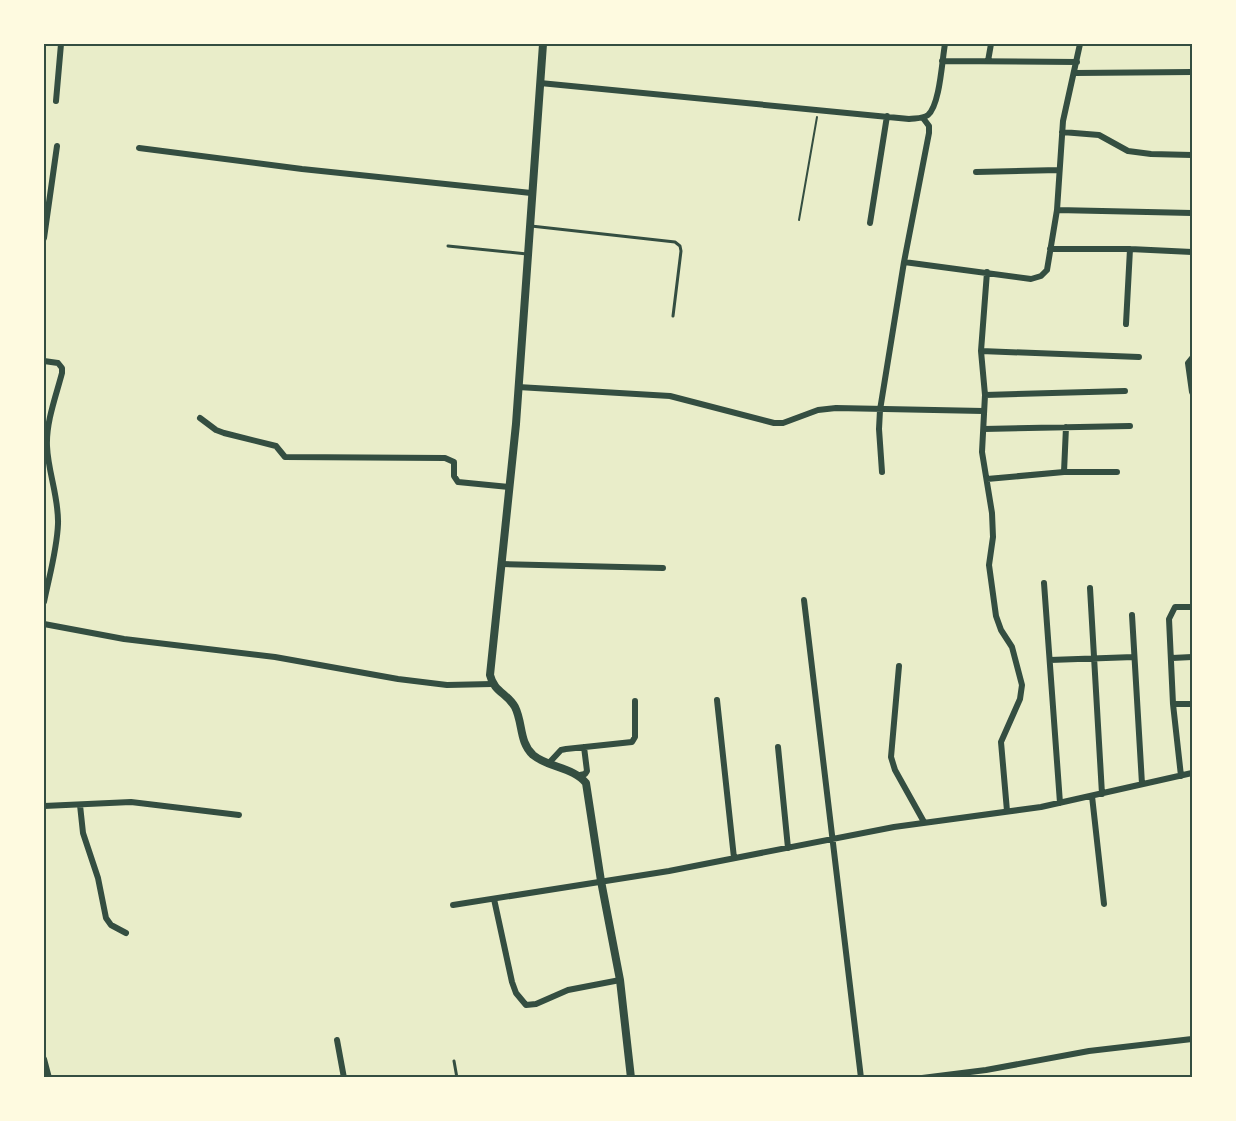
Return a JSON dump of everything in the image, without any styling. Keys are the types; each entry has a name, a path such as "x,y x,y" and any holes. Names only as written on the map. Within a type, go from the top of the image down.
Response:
{"street":[{"path":"56,101 61,44"},
{"path":"543,44 516,424 490,675 492,684 511,701 517,711 523,742 532,754 548,764 580,776 586,783 620,980 631,1077"},
{"path":"540,83 922,118 930,113 935,104 945,44"},
{"path":"988,62 991,44"},
{"path":"904,262 1031,279 1041,276 1047,270 1058,210 1062,132 1080,44"},
{"path":"942,61 1077,62"},
{"path":"1075,73 1192,72"},
{"path":"870,223 887,116"},
{"path":"882,472 880,410 904,262 929,133 929,126 922,118"},
{"path":"1062,132 1099,135 1128,151 1192,155"},
{"path":"44,238 57,146"},
{"path":"139,148 302,169 531,193"},
{"path":"976,172 1059,171"},
{"path":"1058,210 1192,213"},
{"path":"1050,249 1192,252"},
{"path":"1126,324 1130,249"},
{"path":"987,272 981,351 985,395 982,452 993,525 989,565 996,616 1001,630 1012,647 1022,685 1020,699 1001,742 1007,811"},
{"path":"981,351 1139,357"},
{"path":"1192,358 1188,363 1192,392"},
{"path":"44,361 58,363 62,368 48,431 46,461 57,503 58,521 44,602"},
{"path":"518,387 670,396 774,423 783,423 818,410 836,408 983,411"},
{"path":"985,395 1125,392"},
{"path":"200,418 224,433 276,446 285,457 445,458 454,462 454,476 458,482 509,487"},
{"path":"984,429 1130,426"},
{"path":"1064,472 1066,427"},
{"path":"987,479 1064,472 1117,472"},
{"path":"502,564 663,568"},
{"path":"1044,583 1060,803"},
{"path":"1090,588 1102,794"},
{"path":"804,600 861,1077"},
{"path":"1181,776 1173,705 1170,619 1175,608 1192,607"},
{"path":"1132,615 1142,784"},
{"path":"44,624 124,639 275,657 398,679 447,685 492,684"},
{"path":"1050,660 1134,657"},
{"path":"1172,658 1192,657"},
{"path":"899,666 891,757 895,770 924,822"},
{"path":"548,764 561,750 632,742 635,737 635,700"},
{"path":"717,700 734,858"},
{"path":"1173,705 1192,704"},
{"path":"580,776 587,771 584,747"},
{"path":"778,747 788,848"},
{"path":"453,905 669,871 924,822 1041,807 1192,773"},
{"path":"1092,796 1104,904"},
{"path":"44,806 131,802 239,815"},
{"path":"80,805 83,833 98,878 106,918 111,925 126,933"},
{"path":"494,899 512,982 516,993 526,1005 536,1004 561,992 620,980"},
{"path":"922,1077 986,1070 1089,1051 1192,1039"},
{"path":"337,1040 344,1077"},
{"path":"44,1059 49,1077"}],"lane":[{"path":"530,225 675,242 681,246 681,251 673,316"},
{"path":"448,246 528,254"},
{"path":"454,1061 457,1077"}],"path":[{"path":"799,220 818,108"}]}
